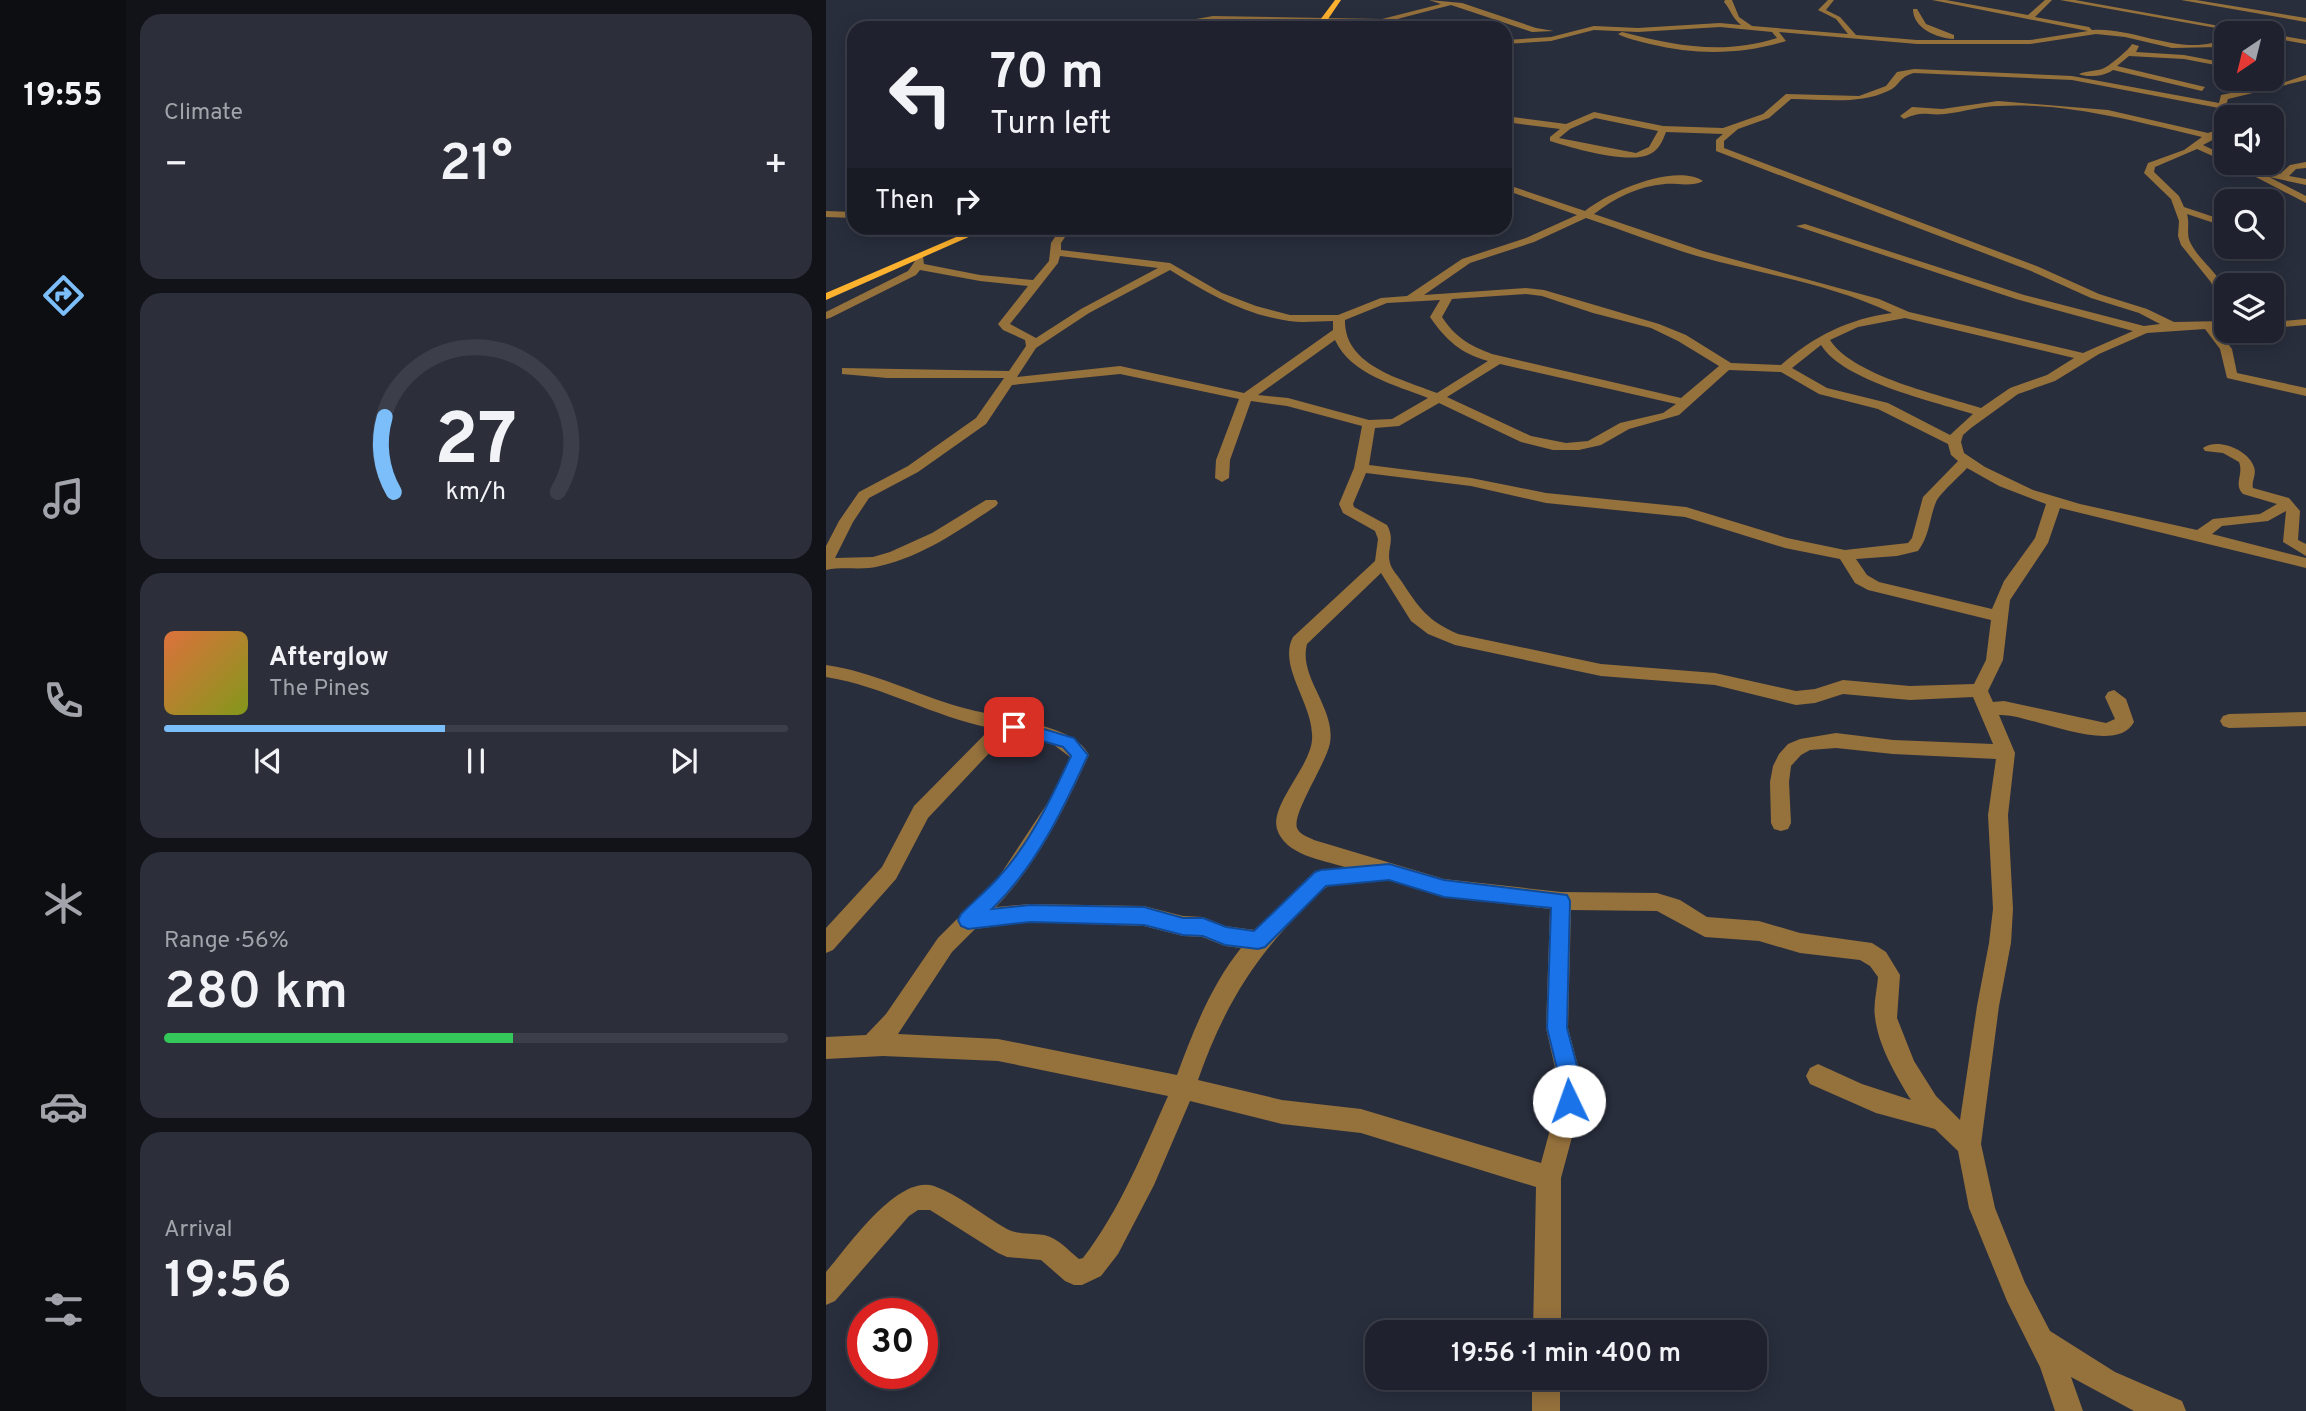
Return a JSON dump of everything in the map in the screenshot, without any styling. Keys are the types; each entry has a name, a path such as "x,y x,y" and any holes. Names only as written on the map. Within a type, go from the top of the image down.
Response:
{"main road":[{"path":"1322,21 1338,0"},
{"path":"826,297 918,261 970,235"}],"street":[{"path":"1432,0 1506,21"},
{"path":"1729,0 1727,2 1733,7 1736,18 1749,27"},
{"path":"1935,0 2054,21 2139,42 2214,45"},
{"path":"2030,17 2049,0"},
{"path":"2063,0 2184,8 2225,7 2305,20"},
{"path":"2225,7 2237,0"},
{"path":"1831,1 1821,10 1838,18 1853,35"},
{"path":"1386,21 1451,4"},
{"path":"2184,8 2218,21"},
{"path":"1915,10 1916,19 1924,26 1952,39"},
{"path":"1194,21 1213,18 1277,21"},
{"path":"2042,40 2048,33 2040,28 2054,21"},
{"path":"1512,23 1539,31 1601,28 1638,30"},
{"path":"1619,33 1700,25 1917,42 1952,39 1996,43 2096,32"},
{"path":"1601,28 1656,45 1715,51 1742,51 1783,39"},
{"path":"1512,42 1551,39 1582,30"},
{"path":"1769,30 1786,42 1779,49"},
{"path":"2284,38 2306,42"},
{"path":"2130,54 2139,42"},
{"path":"2081,77 2108,71 2121,57 2130,54 2184,57 2214,63"},
{"path":"2112,67 2202,89"},
{"path":"2172,326 2143,311 2095,296 2035,269 1718,149 1720,140 1737,128 1770,114 1789,96 1860,98 1889,88 1900,74 1914,71 2081,77 2206,103 2222,102 2303,78"},
{"path":"2284,76 2303,78"},
{"path":"1904,116 1912,110 1942,112 1998,103 2027,104 2101,112 2209,136"},
{"path":"1663,130 1657,143 1649,151 1632,157 1553,139 1567,127 1594,115 1663,130 1710,131 1737,128"},
{"path":"1512,120 1567,127"},
{"path":"2214,134 2198,146 2151,165 2149,169 2154,178 2176,198 2186,245 2214,279"},
{"path":"2198,146 2214,153"},
{"path":"2281,177 2293,167 2306,166"},
{"path":"2261,175 2286,193 2306,200"},
{"path":"2271,175 2306,182"},
{"path":"1410,299 1466,261 1530,240 1585,215 1625,189 1659,181 1698,181"},
{"path":"2269,189 2271,183"},
{"path":"1512,189 1709,256 1817,283 1875,301 1905,315 2084,357"},
{"path":"2180,209 2214,220"},
{"path":"826,214 847,215"},
{"path":"1801,226 2020,297 2144,330"},
{"path":"1032,346 1030,338 1004,324 1054,261 1054,252 1062,235"},
{"path":"1054,252 1170,266 1218,295 1252,310 1339,325"},
{"path":"826,316 904,278 918,261 981,278 1036,284"},
{"path":"826,563 846,521 864,495 913,469 964,435 987,415 1032,346 1086,311 1170,266"},
{"path":"1222,478 1223,460 1246,397 1339,325 1385,300 1526,291 1544,293 1597,311 1655,326 1682,338 1727,366 1738,369 1765,366 1784,369 1823,391 1883,406 1954,442"},
{"path":"1447,298 1436,317 1448,335 1461,346 1499,359 1606,386 1684,402"},
{"path":"1784,369 1823,338 1856,322 1905,315"},
{"path":"2284,324 2306,322"},
{"path":"1339,325 1339,338 1350,354 1364,367 1492,422 1504,431 1561,446 1593,443 1616,428 1671,413 1681,408 1684,402 1727,366"},
{"path":"2208,325 2226,349 2231,375 2306,392"},
{"path":"2214,325 2144,330 2084,357 2050,378 2014,391 1957,433 1954,442 1958,455 2014,487 2054,502 2114,519 2200,535 2306,563"},
{"path":"1823,338 1833,354 1863,373 1982,414"},
{"path":"846,371 924,375 977,372 1010,378 1120,370 1246,397 1288,402 1369,424 1394,423 1499,359"},
{"path":"1369,424 1361,468 1346,504 1352,514 1382,528 1385,538 1382,563 1416,617 1434,630 1455,639 1601,670 1715,679 1796,698 1815,696 1843,687 1953,693 1983,699 2004,708 2107,730 2125,722 2120,704 2114,696"},
{"path":"2210,447 2235,452 2247,465 2244,487 2248,491 2282,500 2287,504 2294,514 2291,542 2306,551"},
{"path":"1361,468 1471,482 1546,498 1686,512 1785,543 1845,555 1898,551 1913,547 1919,539 1930,497 1950,480 1965,461"},
{"path":"2054,502 2039,546 2010,586 2000,607 1999,645 1983,699 2006,753 1998,815 2003,909 1969,1144 1982,1208 2016,1292 2042,1340 2069,1411"},
{"path":"826,563 877,562 901,554 950,530 991,503"},
{"path":"2200,535 2218,522 2263,518 2287,504"},
{"path":"1845,555 1867,584 2000,617"},
{"path":"1382,563 1299,642 1296,652 1298,663 1320,719 1321,742 1309,775 1286,820 1288,833 1309,847 1444,888 1561,901 1657,902 1673,907 1688,919 1705,927 1759,931 1800,943 1864,950 1872,954 1889,975 1885,1002 1886,1021 1919,1096 1938,1118 1969,1144"},
{"path":"826,671 868,680 973,718 1068,743 1080,755 1059,801 1005,884 945,945 894,1022 871,1046"},
{"path":"2229,721 2306,719"},
{"path":"826,943 889,873 920,812 1005,725"},
{"path":"1781,823 1781,775 1784,761 1792,751 1804,744 1844,741 1891,747 2006,753"},
{"path":"826,1292 900,1207 910,1199 929,1196 1007,1244 1046,1248 1074,1272 1083,1272 1092,1267 1109,1245 1144,1176 1184,1088 1202,1037 1239,967 1258,940 1321,878 1389,872"},
{"path":"1547,1320 1549,1178 1563,1126 1570,1081 1557,1028 1561,901"},
{"path":"968,920 1030,914 1144,916 1183,926 1203,927 1225,936 1258,940"},
{"path":"826,1048 871,1046 998,1050 1184,1088 1282,1112 1361,1121 1549,1178"},
{"path":"1818,1076 1885,1105 1938,1118"},
{"path":"2042,1340 2089,1374 2150,1405 2172,1411"},
{"path":"1546,1390 1546,1411"}],"route":[{"path":"1014,727 1068,743 1080,755 1059,801 1035,840 1005,884 968,920 1056,913 1079,916 1144,916 1183,926 1203,927 1225,936 1258,940 1321,878 1342,874 1389,872 1444,888 1561,901 1556,989 1557,1028 1570,1081 1569,1101"}]}
